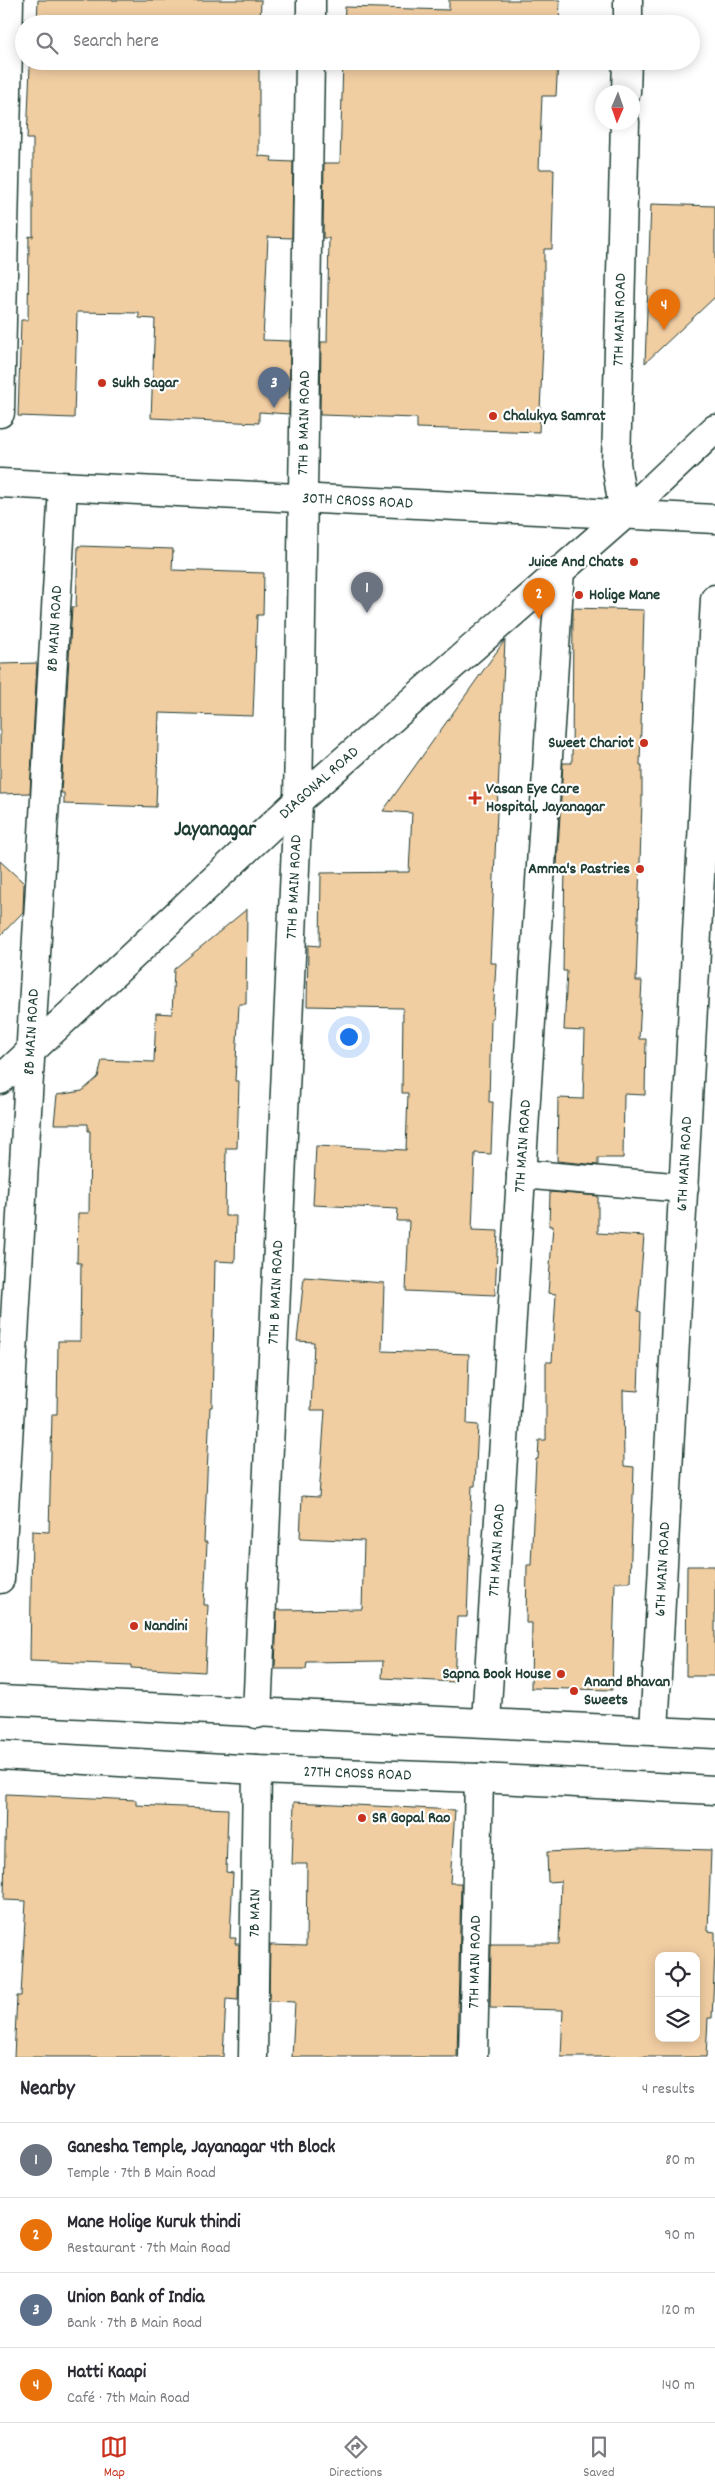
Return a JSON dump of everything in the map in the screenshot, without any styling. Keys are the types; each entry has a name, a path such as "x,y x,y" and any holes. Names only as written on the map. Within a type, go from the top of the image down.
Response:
{"street":[{"path":"0,413 9,0"},
{"path":"310,15 311,0"},
{"path":"628,0 628,15"},
{"name":"7TH B MAIN ROAD","path":"257,1714 298,801 310,70"},
{"path":"626,70 626,85"},
{"name":"7TH MAIN ROAD","path":"624,515 616,463 625,130"},
{"name":"DIAGONAL ROAD","path":"0,1080 298,801 624,515 715,429"},
{"name":"30TH CROSS ROAD","path":"0,483 715,519"},
{"name":"8B MAIN ROAD","path":"0,1579 32,1050 62,487"},
{"name":"7TH MAIN ROAD","path":"486,1721 560,570"},
{"name":"6TH MAIN ROAD","path":"654,1731 715,599"},
{"path":"520,1174 684,1188"},
{"path":"0,1700 257,1714 486,1721 715,1734"},
{"name":"27TH CROSS ROAD","path":"0,1755 257,1770 479,1778 715,1790"},
{"name":"7B MAIN","path":"253,2057 257,1770"},
{"name":"7TH MAIN ROAD","path":"473,2057 479,1778"}],"building":[{"path":"38,0 261,0 260,15 37,15"},
{"path":"449,0 560,0 559,15 345,15 345,7 449,10"},
{"path":"30,70 259,70 259,156 272,157 271,161 293,162 292,238 268,237 263,340 290,341 289,414 259,412 259,423 151,418 155,319 139,318 139,313 77,312 74,418 18,416 21,320 28,320 29,236 33,237 33,139 27,139"},
{"path":"343,70 557,70 556,96 542,96 539,169 554,169 552,249 544,249 544,324 539,432 417,428 417,418 320,415 321,342 327,342 329,238 323,238 324,163 340,163"},
{"path":"651,204 715,206 715,297 645,363"},
{"path":"78,546 173,549 172,570 264,573 263,615 257,615 253,716 159,713 156,807 64,804 64,793 61,793 72,607 76,607"},
{"path":"573,608 644,610 640,765 642,765 642,802 636,981 642,981 639,1039 646,1039 645,1095 624,1094 623,1158 598,1158 598,1165 557,1161 558,1098 583,1099 585,1031 564,1030 567,971 563,971 565,867 557,867 563,763 572,763"},
{"path":"505,640 490,963 496,963 493,1018 491,1018 489,1102 493,1102 491,1154 475,1153 472,1230 498,1231 495,1295 406,1291 409,1221 397,1221 398,1209 313,1205 316,1146 406,1150 408,1093 402,1093 403,1008 307,1006 308,945 320,946 321,873 409,872 412,813 383,811"},
{"path":"37,663 30,793 0,794 0,664"},
{"path":"0,861 24,883 23,912 0,936"},
{"path":"247,909 246,1004 239,1004 235,1081 239,1081 237,1148 226,1148 225,1216 236,1216 235,1262 215,1261 212,1407 210,1407 204,1542 207,1542 204,1605 208,1605 205,1672 131,1668 131,1665 30,1661 32,1531 49,1532 52,1414 57,1414 58,1341 80,1341 81,1263 77,1263 78,1213 89,1213 90,1131 88,1131 88,1124 54,1124 57,1095 82,1091 98,1077 102,1060 154,1062 156,1013 172,1014 174,969"},
{"path":"550,1192 598,1196 598,1233 644,1236 638,1311 641,1312 638,1391 623,1390 624,1466 634,1467 630,1582 615,1582 612,1690 531,1688 532,1623 526,1623 527,1565 531,1565 536,1459 538,1459 539,1440 546,1440 546,1362 552,1362 556,1294 548,1293 553,1226 549,1226"},
{"path":"304,1277 384,1283 382,1351 469,1354 467,1424 478,1425 475,1486 472,1486 467,1617 457,1617 454,1682 382,1678 383,1661 307,1662 306,1669 275,1669 277,1610 362,1609 364,1541 300,1538 302,1496 319,1497 325,1410 311,1410 314,1342 297,1341"},
{"path":"687,1566 715,1566 715,1676 686,1676"},
{"path":"6,1794 136,1800 136,1805 228,1809 226,1872 233,1873 230,1938 236,1938 235,1944 239,1944 238,2000 226,1999 223,2057 14,2057 17,1996 21,1996 26,1901 4,1900"},
{"path":"294,1802 455,1810 450,1883 461,1883 457,2057 292,2057 295,2002 269,2001 270,1945 306,1946 307,1864 292,1864"},
{"path":"640,1848 711,1850 708,1931 715,1932 715,1954 712,2018 708,2018 706,2057 561,2057 563,2010 490,2008 491,1944 559,1944 561,1881 548,1882 547,1852"}],"place":[{"name":"Hatti Kaapi","path":"664,330"},
{"name":"Sukh Sagar","path":"102,383"},
{"name":"Union Bank of India","path":"274,408"},
{"name":"Chalukya Samrat","path":"493,416"},
{"name":"Juice And Chats","path":"634,562"},
{"name":"Holige Mane","path":"579,595"},
{"name":"Ganesha Temple, Jayanagar 4th Block","path":"367,613"},
{"name":"Mane Holige Kuruk thindi","path":"539,619"},
{"name":"Sweet Chariot","path":"644,743"},
{"name":"Vasan Eye Care Hospital, Jayanagar","path":"475,798"},
{"name":"Amma's Pastries","path":"640,869"},
{"name":"Nandini","path":"134,1626"},
{"name":"Sapna Book House","path":"561,1674"},
{"name":"Anand Bhavan Sweets","path":"574,1691"},
{"name":"SR Gopal Rao","path":"362,1818"}],"district":[{"name":"Jayanagar","path":"215,831"}]}
